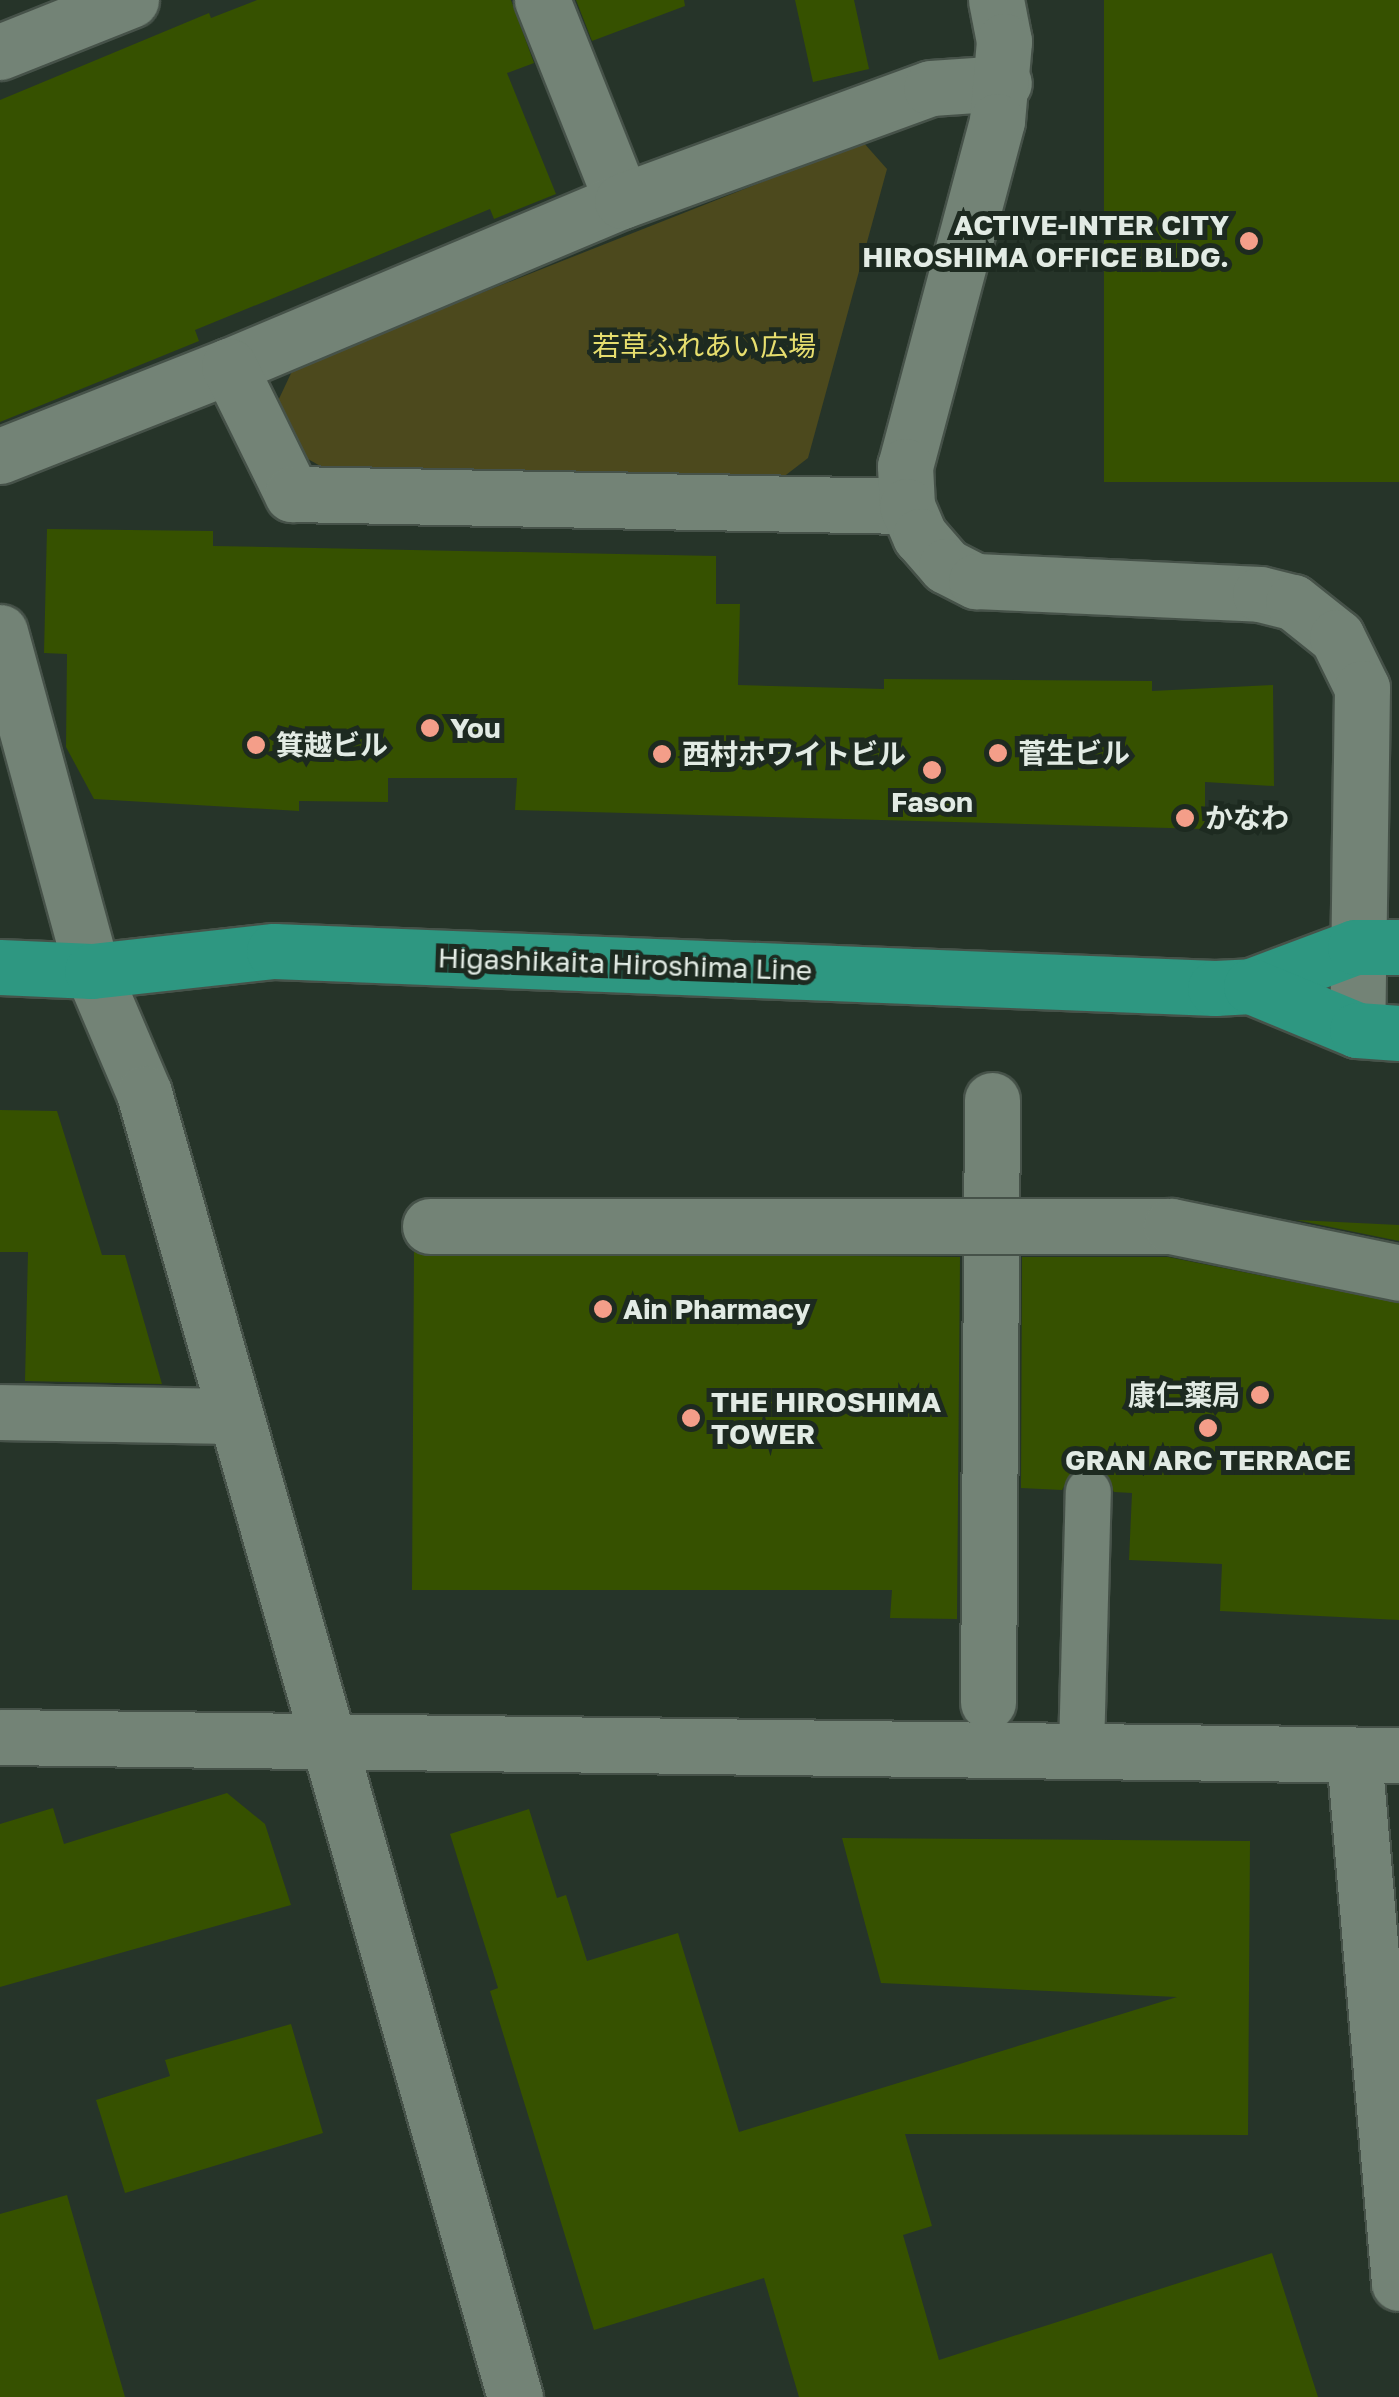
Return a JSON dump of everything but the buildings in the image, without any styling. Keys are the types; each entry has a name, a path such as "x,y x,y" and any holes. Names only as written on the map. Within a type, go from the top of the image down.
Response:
{"main road":[{"name":"Higashikaita Hiroshima Line","path":"1251,986 1377,947"},
{"name":"Higashikaita Hiroshima Line","path":"0,967 92,972 274,950 1251,986 1378,1032"}],"street":[{"path":"0,52 131,0"},
{"path":"542,0 622,201"},
{"path":"996,0 1004,83 905,466 907,506 920,536 946,566 976,580 1260,594 1318,618 1351,659 1362,688 1378,1032"},
{"path":"0,456 229,366 622,201 931,88 1004,83"},
{"path":"229,366 292,494 907,506"},
{"path":"0,632 92,972 144,1093 515,2397"},
{"path":"988,1702 992,1100"},
{"path":"430,1226 1172,1226 1399,1272"},
{"path":"0,1412 234,1416"},
{"path":"0,1737 1376,1755 1399,2283"}],"lane":[{"path":"1081,1750 1088,1491"}],"green space":[{"name":"若草ふれあい広場","path":"863,142 887,169 808,458 782,478 331,472 299,454 277,403 294,367"}],"place":[{"name":"ACTIVE-INTER CITY HIROSHIMA OFFICE BLDG.","path":"1249,241"},
{"name":"You","path":"430,728"},
{"name":"箕越ビル","path":"256,745"},
{"name":"菅生ビル","path":"998,753"},
{"name":"西村ホワイトビル","path":"662,754"},
{"name":"Fason","path":"932,770"},
{"name":"かなわ","path":"1185,818"},
{"name":"Ain Pharmacy","path":"603,1309"},
{"name":"康仁薬局","path":"1260,1395"},
{"name":"THE HIROSHIMA TOWER","path":"691,1418"},
{"name":"GRAN ARC TERRACE","path":"1208,1428"}]}
